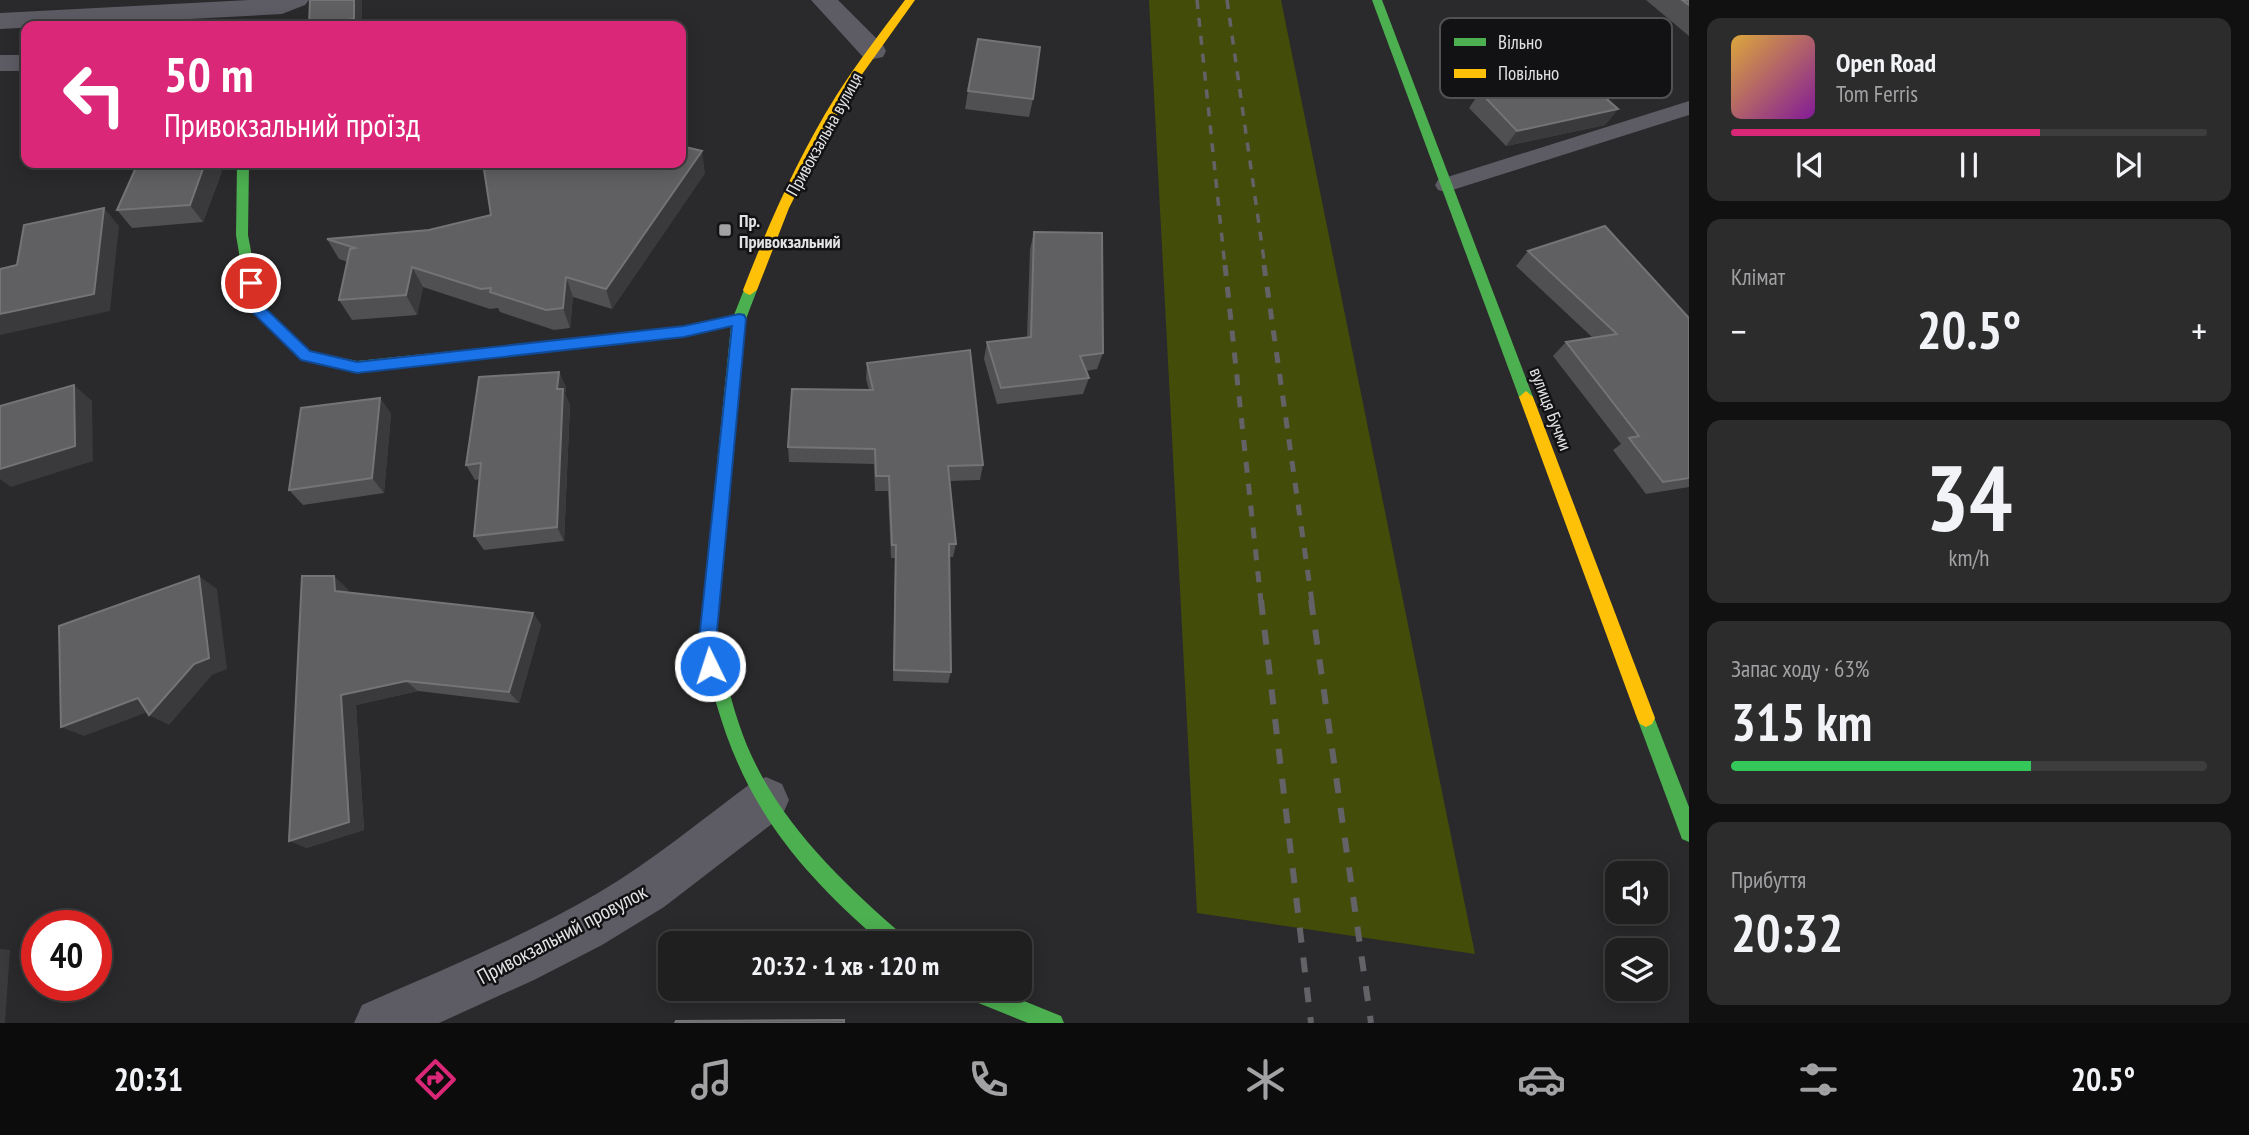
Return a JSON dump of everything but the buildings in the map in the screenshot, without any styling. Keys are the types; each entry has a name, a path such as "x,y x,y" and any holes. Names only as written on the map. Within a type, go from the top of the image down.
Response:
{"street":[{"path":"0,21 282,6 296,0"},
{"path":"824,0 873,51"},
{"name":"Привокзальна вулиця","path":"881,931 830,885 795,843 746,766 710,666 708,631 739,319 771,232 824,128 873,51 910,0"},
{"name":"вулиця Бучми","path":"1377,0 1689,832"},
{"path":"0,64 21,63"},
{"path":"243,168 242,235 256,307 306,356 357,367 684,332 739,319"},
{"name":"Привокзальний провулок","path":"380,1023 507,965 646,891 766,800"},
{"path":"996,1001 1042,1021"}],"lane":[{"path":"1446,185 1689,108"}],"green space":[{"path":"1149,0 1281,0 1475,954 1197,913"}],"railway":[{"path":"1197,0 1225,267"},
{"path":"1227,0 1265,267"},
{"path":"1225,265 1261,602"},
{"path":"1264,265 1312,602"},
{"path":"1261,600 1311,1023"},
{"path":"1311,600 1371,1023"}],"traffic: fast":[{"path":"1377,0 1526,397"},
{"path":"243,168 242,235 255,307 306,356 357,367 684,332 739,319"},
{"path":"750,290 739,319 708,631 717,681 730,726 748,768 769,806 795,843 825,877 883,931"},
{"path":"1646,718 1689,832"},
{"path":"998,1001 1054,1023"}],"traffic: slow":[{"path":"750,290 783,208 832,112 910,0"},
{"path":"1526,397 1646,718"}],"place":[{"name":"Пр. Привокзальний","path":"725,230"}],"route":[{"path":"251,283 256,307 306,356 357,367 684,332 739,319 708,631 710,666"}]}
